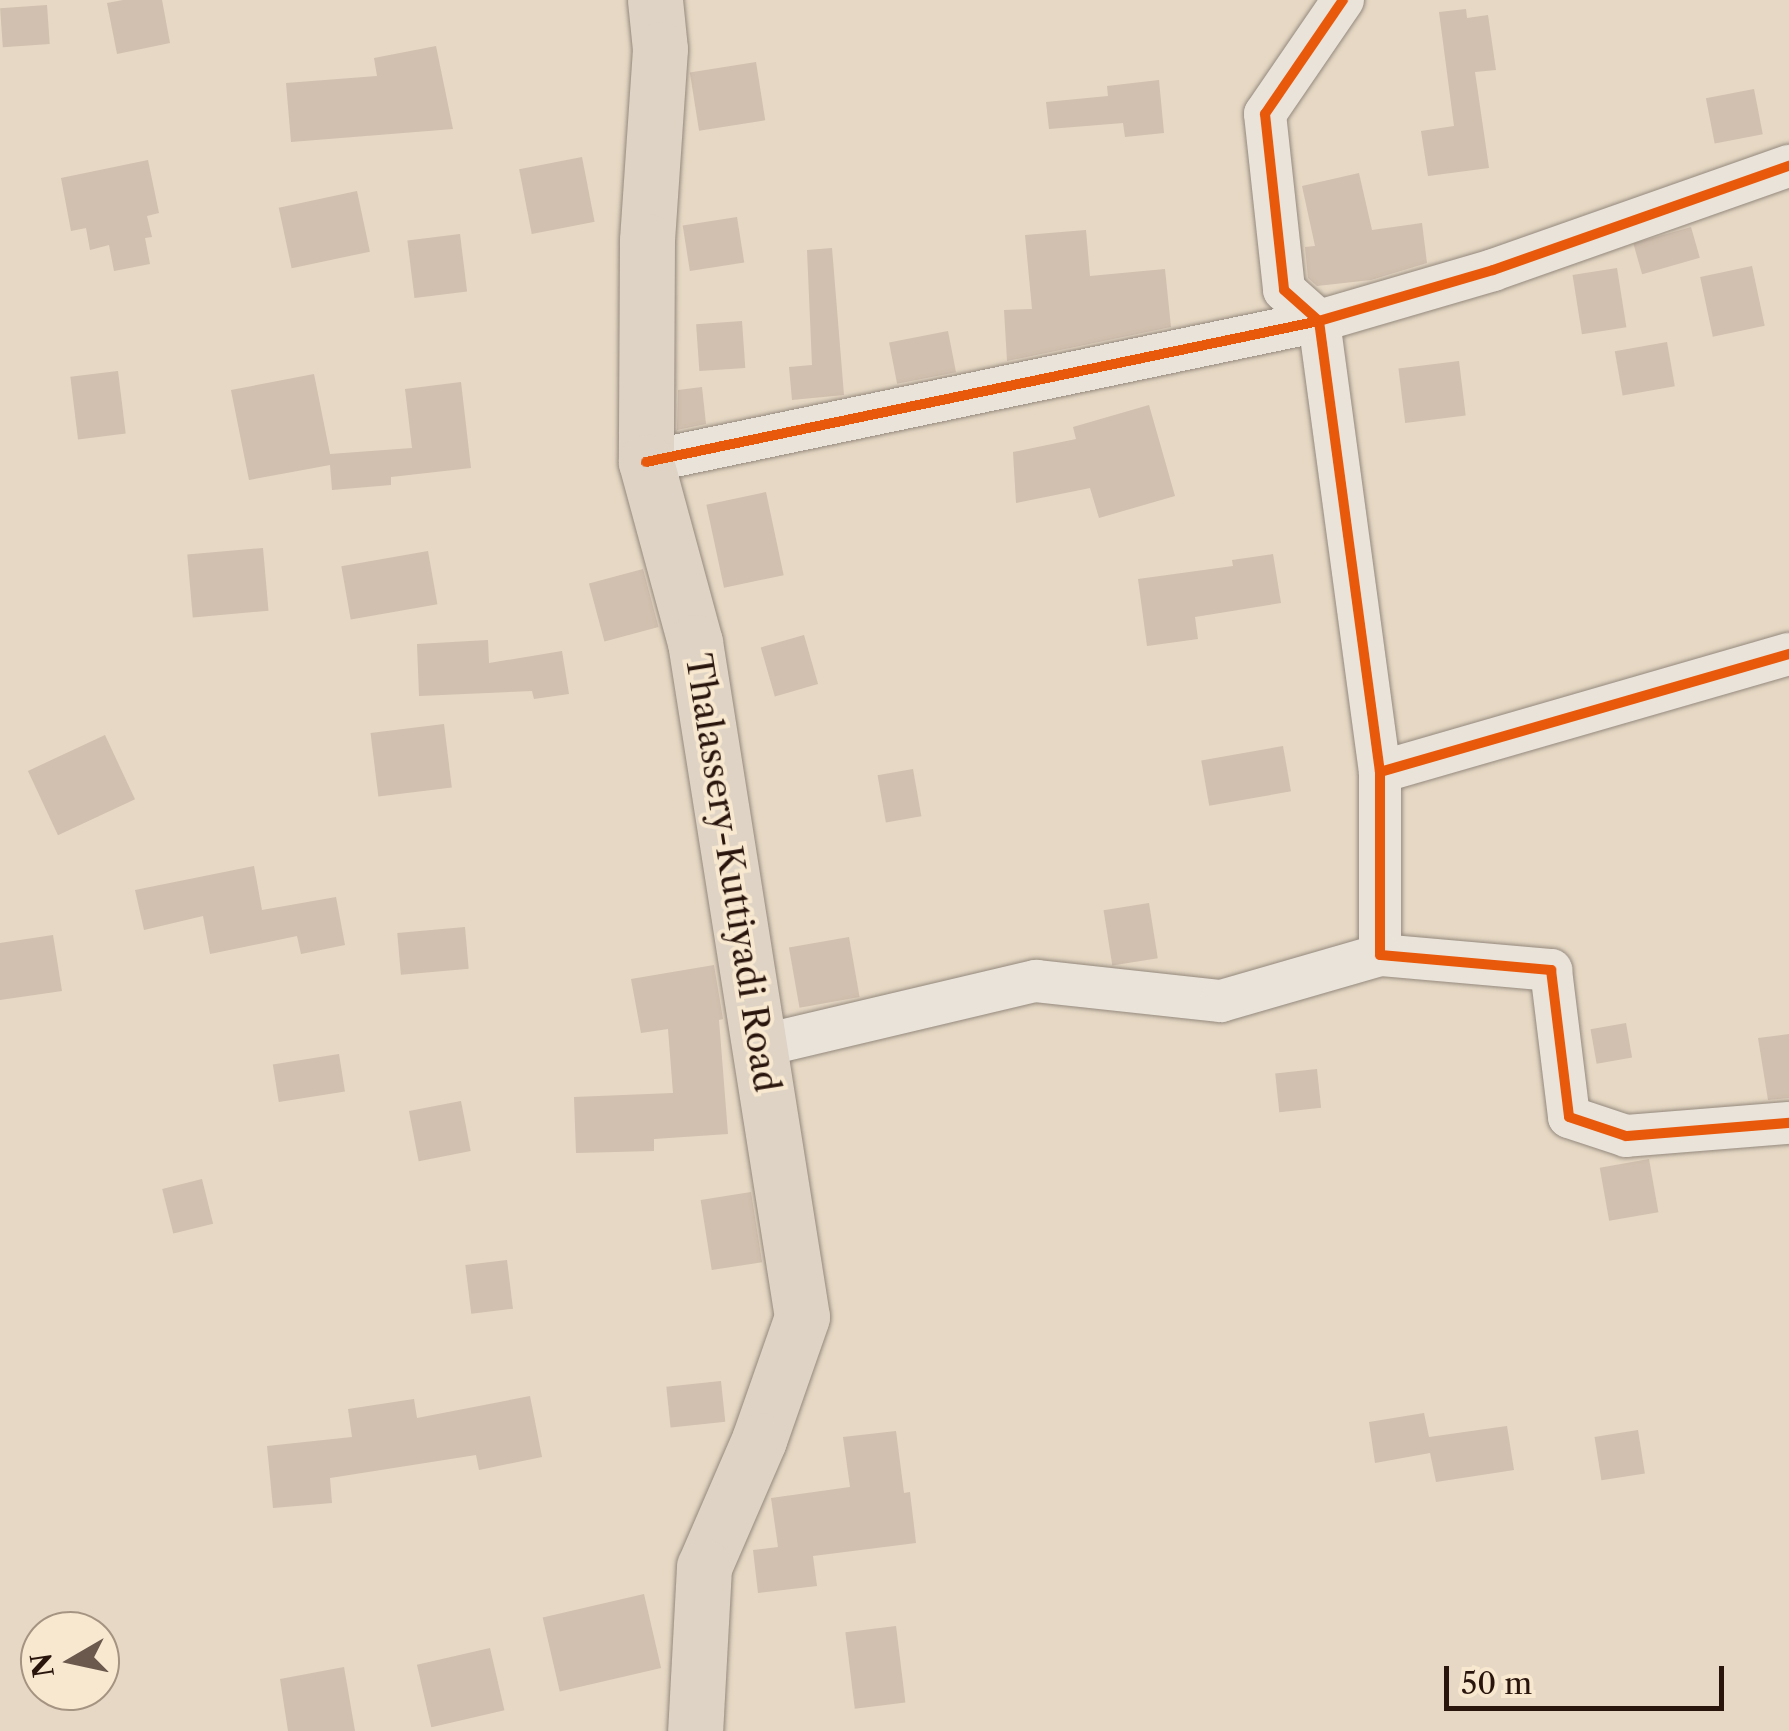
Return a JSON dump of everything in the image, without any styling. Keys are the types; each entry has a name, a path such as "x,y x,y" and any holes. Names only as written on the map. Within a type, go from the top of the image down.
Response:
{"main road":[{"name":"Thalassery-Kuttiyadi Road","path":"655,0 660,48 647,241 646,462 695,642 802,1317 759,1440 704,1567 696,1731"}],"street":[{"path":"1343,0 1265,114 1284,290 1318,321 1380,772 1380,955"},
{"path":"646,462 1318,321 1493,270 1789,166"},
{"path":"1380,772 1789,654"},
{"path":"760,1046 1036,982 1221,1001 1380,955 1552,970 1569,1118 1626,1136 1789,1123"}],"building":[{"path":"162,0 170,43 117,54 107,3"},
{"path":"47,5 50,44 3,47 0,8"},
{"path":"1466,9 1467,18 1488,15 1496,70 1475,72 1489,168 1428,176 1421,131 1454,126 1439,12"},
{"path":"436,46 453,129 291,142 286,83 377,76 374,58"},
{"path":"756,62 765,120 699,131 690,72"},
{"path":"1159,80 1164,133 1125,137 1123,123 1049,129 1046,102 1108,96 1107,86"},
{"path":"1754,89 1763,134 1715,144 1706,98"},
{"path":"582,157 595,222 532,234 519,169"},
{"path":"148,160 159,213 147,216 152,237 145,238 150,264 114,271 109,245 90,250 86,228 71,231 61,178"},
{"path":"1359,173 1372,230 1422,223 1427,263 1371,280 1317,286 1308,278 1305,247 1315,246 1302,186"},
{"path":"357,191 370,252 292,268 279,208"},
{"path":"737,217 744,262 690,271 683,226"},
{"path":"1691,227 1700,258 1642,274 1633,244"},
{"path":"1086,230 1090,276 1165,269 1171,327 1007,361 1004,310 1032,309 1025,235"},
{"path":"460,234 467,292 414,298 407,240"},
{"path":"832,248 844,395 792,400 789,367 812,365 807,250"},
{"path":"1752,266 1765,326 1713,337 1700,277"},
{"path":"1617,268 1626,327 1582,334 1573,275"},
{"path":"742,321 745,368 699,371 696,324"},
{"path":"948,331 956,372 897,384 889,342"},
{"path":"1667,342 1675,386 1623,396 1615,351"},
{"path":"1459,361 1466,416 1405,423 1398,368"},
{"path":"118,371 126,434 78,439 70,377"},
{"path":"314,374 330,454 412,448 405,389 461,382 471,468 391,477 391,485 332,490 330,465 249,480 231,390"},
{"path":"702,387 706,424 677,430 678,390"},
{"path":"1149,405 1175,496 1099,518 1090,488 1016,503 1013,452 1076,439 1073,427"},
{"path":"766,492 784,575 724,588 706,505"},
{"path":"263,548 268,611 193,617 187,555"},
{"path":"428,551 437,604 351,619 341,566"},
{"path":"1273,554 1281,603 1195,617 1198,639 1147,646 1138,579 1233,566 1232,560"},
{"path":"643,569 659,627 604,641 589,583"},
{"path":"804,635 818,684 775,696 761,647"},
{"path":"488,640 489,663 562,651 569,694 534,699 532,691 419,696 417,644"},
{"path":"444,724 452,788 378,797 371,733"},
{"path":"105,735 135,799 58,835 28,771"},
{"path":"1283,746 1291,791 1209,806 1201,760"},
{"path":"913,769 921,816 886,823 878,775"},
{"path":"254,866 262,910 336,897 345,945 301,954 297,936 210,954 203,916 144,930 135,890"},
{"path":"1149,903 1158,958 1112,966 1104,910"},
{"path":"465,927 469,969 401,975 397,933"},
{"path":"53,935 62,991 0,1000 0,943"},
{"path":"849,937 860,997 800,1008 789,948"},
{"path":"714,965 723,1019 719,1020 728,1134 654,1139 654,1151 576,1153 574,1097 673,1093 668,1029 641,1033 631,979"},
{"path":"1626,1023 1632,1057 1597,1064 1591,1029"},
{"path":"1789,1034 1789,1098 1768,1100 1758,1038"},
{"path":"339,1054 345,1092 279,1102 273,1064"},
{"path":"1317,1069 1321,1108 1279,1112 1275,1073"},
{"path":"461,1101 471,1151 419,1161 409,1111"},
{"path":"1649,1159 1658,1212 1609,1221 1600,1168"},
{"path":"202,1179 213,1224 173,1234 162,1189"},
{"path":"751,1192 762,1262 712,1270 701,1200"},
{"path":"507,1260 513,1309 471,1314 465,1265"},
{"path":"721,1381 725,1422 671,1428 666,1387"},
{"path":"530,1396 542,1457 479,1470 476,1455 330,1478 332,1503 273,1508 267,1446 352,1437 348,1409 414,1399 417,1418"},
{"path":"1424,1413 1429,1437 1507,1426 1514,1470 1436,1482 1430,1453 1375,1463 1369,1422"},
{"path":"1638,1430 1645,1473 1601,1480 1595,1437"},
{"path":"896,1431 904,1493 910,1492 916,1543 813,1556 817,1586 758,1593 753,1550 778,1547 771,1498 850,1487 843,1437"},
{"path":"644,1594 661,1668 560,1691 543,1617"},
{"path":"896,1626 905,1702 855,1709 845,1632"},
{"path":"490,1648 504,1710 431,1727 417,1665"},
{"path":"344,1667 355,1731 288,1731 280,1679"}],"cycle path":[{"path":"1343,0 1265,114 1284,290 1319,321 1380,772 1789,654"},
{"path":"646,462 1319,321 1493,270 1789,166"},
{"path":"1380,772 1380,955 1551,970 1569,1117 1626,1136 1789,1123"}]}
